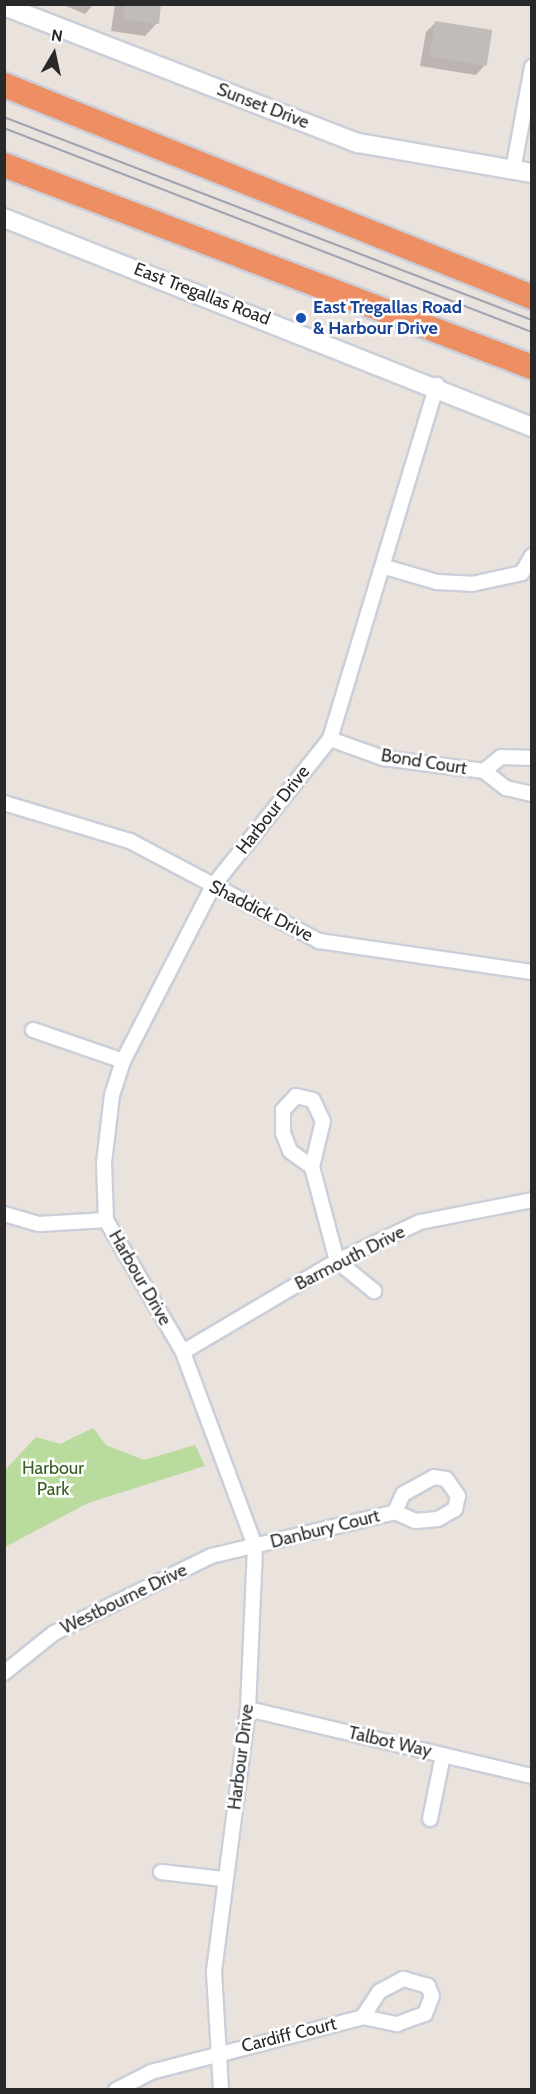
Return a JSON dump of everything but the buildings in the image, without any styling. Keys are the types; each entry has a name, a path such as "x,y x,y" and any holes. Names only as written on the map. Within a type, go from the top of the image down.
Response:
{"highway":[{"path":"4,85 531,297"},
{"path":"4,165 531,367"}],"street":[{"name":"Sunset Drive","path":"4,6 358,143 531,173"},
{"path":"513,170 531,67"},
{"name":"East Tregallas Road","path":"4,218 437,386 531,427"},
{"name":"Harbour Drive","path":"221,2090 216,2054 214,1971 224,1879 248,1710 255,1546 183,1352 106,1220 104,1163 112,1095 123,1060 213,886 330,739 385,567 437,386"},
{"path":"385,567 437,582 472,584 527,577 531,556"},
{"name":"Bond Court","path":"330,739 383,758 484,771 506,788 531,794"},
{"name":"Bond Court","path":"484,771 501,757 531,758"},
{"name":"Shaddick Drive","path":"4,803 130,841 319,941 531,972"},
{"path":"33,1030 123,1060"},
{"path":"312,1167 290,1151 283,1133 283,1110 296,1096 313,1100 323,1120 312,1167 337,1261 374,1291"},
{"name":"Barmouth Drive","path":"183,1352 337,1261 420,1222 531,1200"},
{"path":"4,1214 39,1224 106,1220"},
{"name":"Danbury Court","path":"255,1546 395,1512"},
{"name":"Westbourne Drive","path":"4,1673 54,1633 211,1556 255,1546"},
{"name":"Talbot Way","path":"248,1710 531,1776"},
{"path":"430,1819 443,1755"},
{"path":"161,1872 224,1879"},
{"name":"Cardiff Court","path":"116,2090 150,2072 363,2017 397,2024 425,2014 432,1996 428,1986 403,1979 379,1992 363,2017"}],"green space":[{"name":"Harbour Park","path":"93,1428 106,1445 144,1460 195,1445 205,1466 88,1503 5,1547 5,1470 36,1437 60,1444"}],"tram line":[{"path":"4,117 532,320"},
{"path":"4,128 532,332"}],"place":[{"name":"East Tregallas Road & Harbour Drive","path":"301,318"}]}
